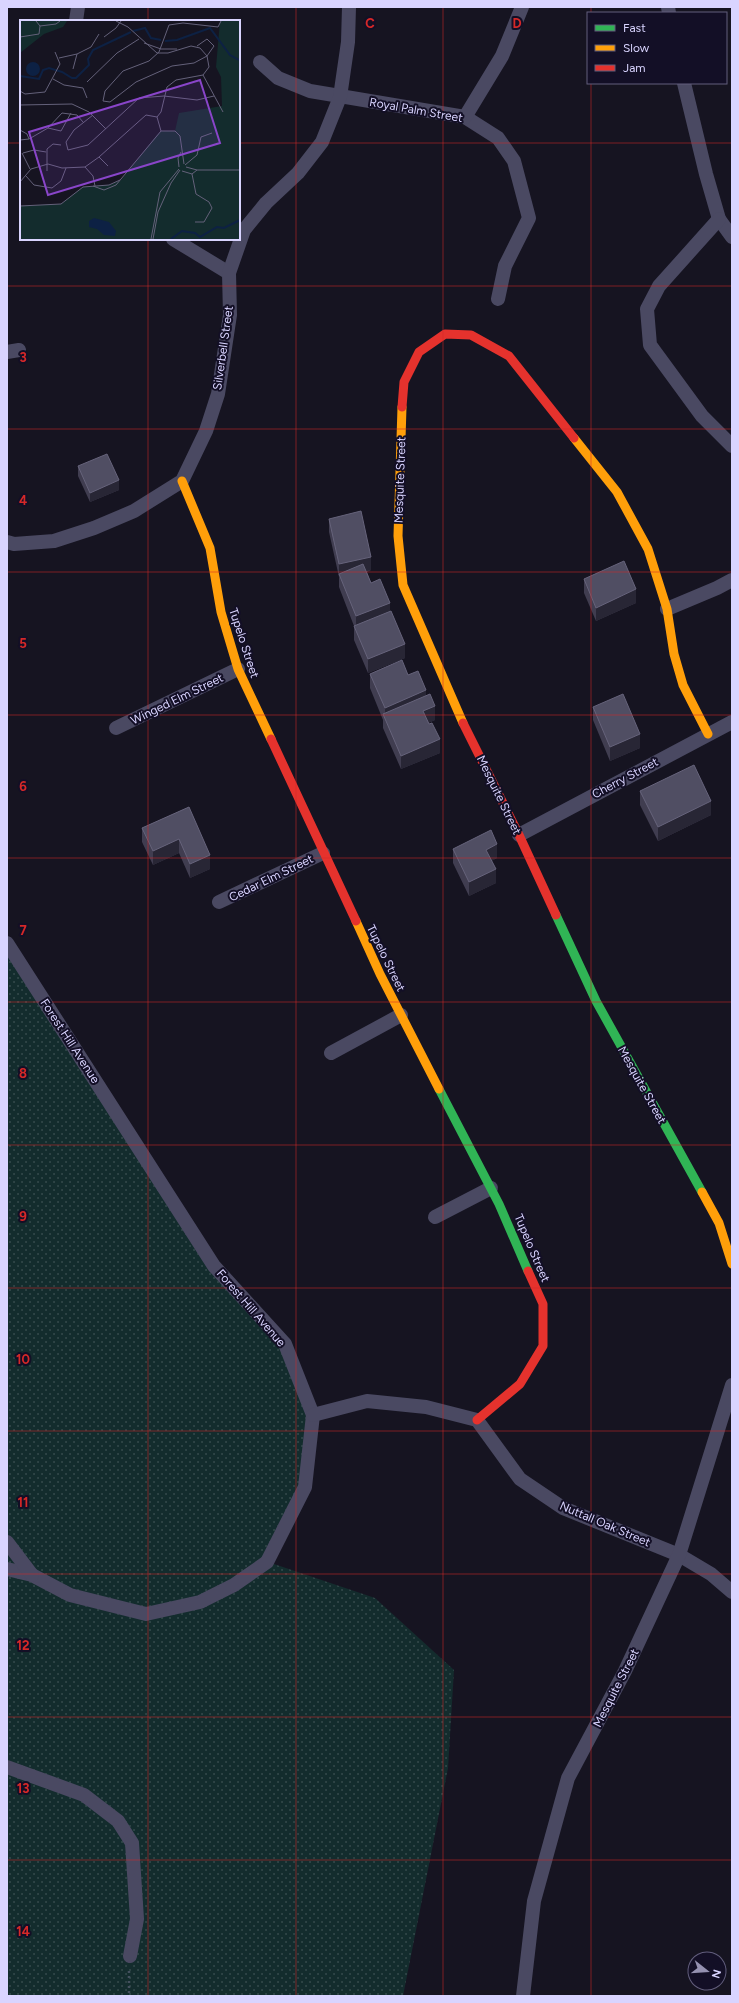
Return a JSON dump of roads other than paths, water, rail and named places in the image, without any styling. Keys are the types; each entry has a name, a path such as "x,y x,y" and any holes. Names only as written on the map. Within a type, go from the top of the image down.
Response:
{"street":[{"path":"76,20 78,7"},
{"name":"Silverbell Street","path":"182,481 206,431 218,394 230,315 229,273 244,230 266,203 298,173 322,142 340,97 348,42 349,7"},
{"path":"465,117 502,56 522,7"},
{"name":"Royal Palm Street","path":"260,62 278,78 310,91 465,117 498,138 514,160 529,218 505,266 498,299"},
{"path":"684,84 706,174 719,219 732,237"},
{"path":"719,219 659,286 647,309 650,345 702,416 732,446"},
{"path":"175,240 229,273"},
{"name":"Mesquite Street","path":"667,608 648,549 618,492 510,356 471,335 445,334 419,352 404,382 398,536 404,585 464,725 519,835 596,1001 719,1223 732,1264"},
{"path":"7,542 14,544 54,541 94,528 134,511 182,481"},
{"name":"Tupelo Street","path":"182,481 210,548 220,612 238,669 380,974 491,1188 543,1304 543,1346 520,1384 477,1420"},
{"path":"708,734 683,685 674,654 667,608 717,588 732,580"},
{"name":"Winged Elm Street","path":"116,728 238,669"},
{"name":"Cherry Street","path":"519,835 732,722"},
{"name":"Cedar Elm Street","path":"219,902 324,852"},
{"name":"Forest Hill Avenue","path":"7,942 214,1266 285,1344 314,1415 305,1487 268,1562 234,1585 200,1602 146,1614 70,1595 32,1575 7,1568"},
{"path":"331,1053 401,1016"},
{"path":"435,1217 491,1188"},
{"name":"Mesquite Street","path":"523,1996 534,1901 568,1778 625,1672 679,1555 732,1385"},
{"path":"314,1415 367,1401 426,1407 477,1420"},
{"name":"Nuttall Oak Street","path":"477,1420 520,1478 563,1508 679,1555 711,1574 732,1592"},
{"name":"Forest Hill Avenue","path":"7,1542 32,1575"},
{"path":"7,1767 84,1795 118,1821 132,1843 137,1919 130,1956"}]}
